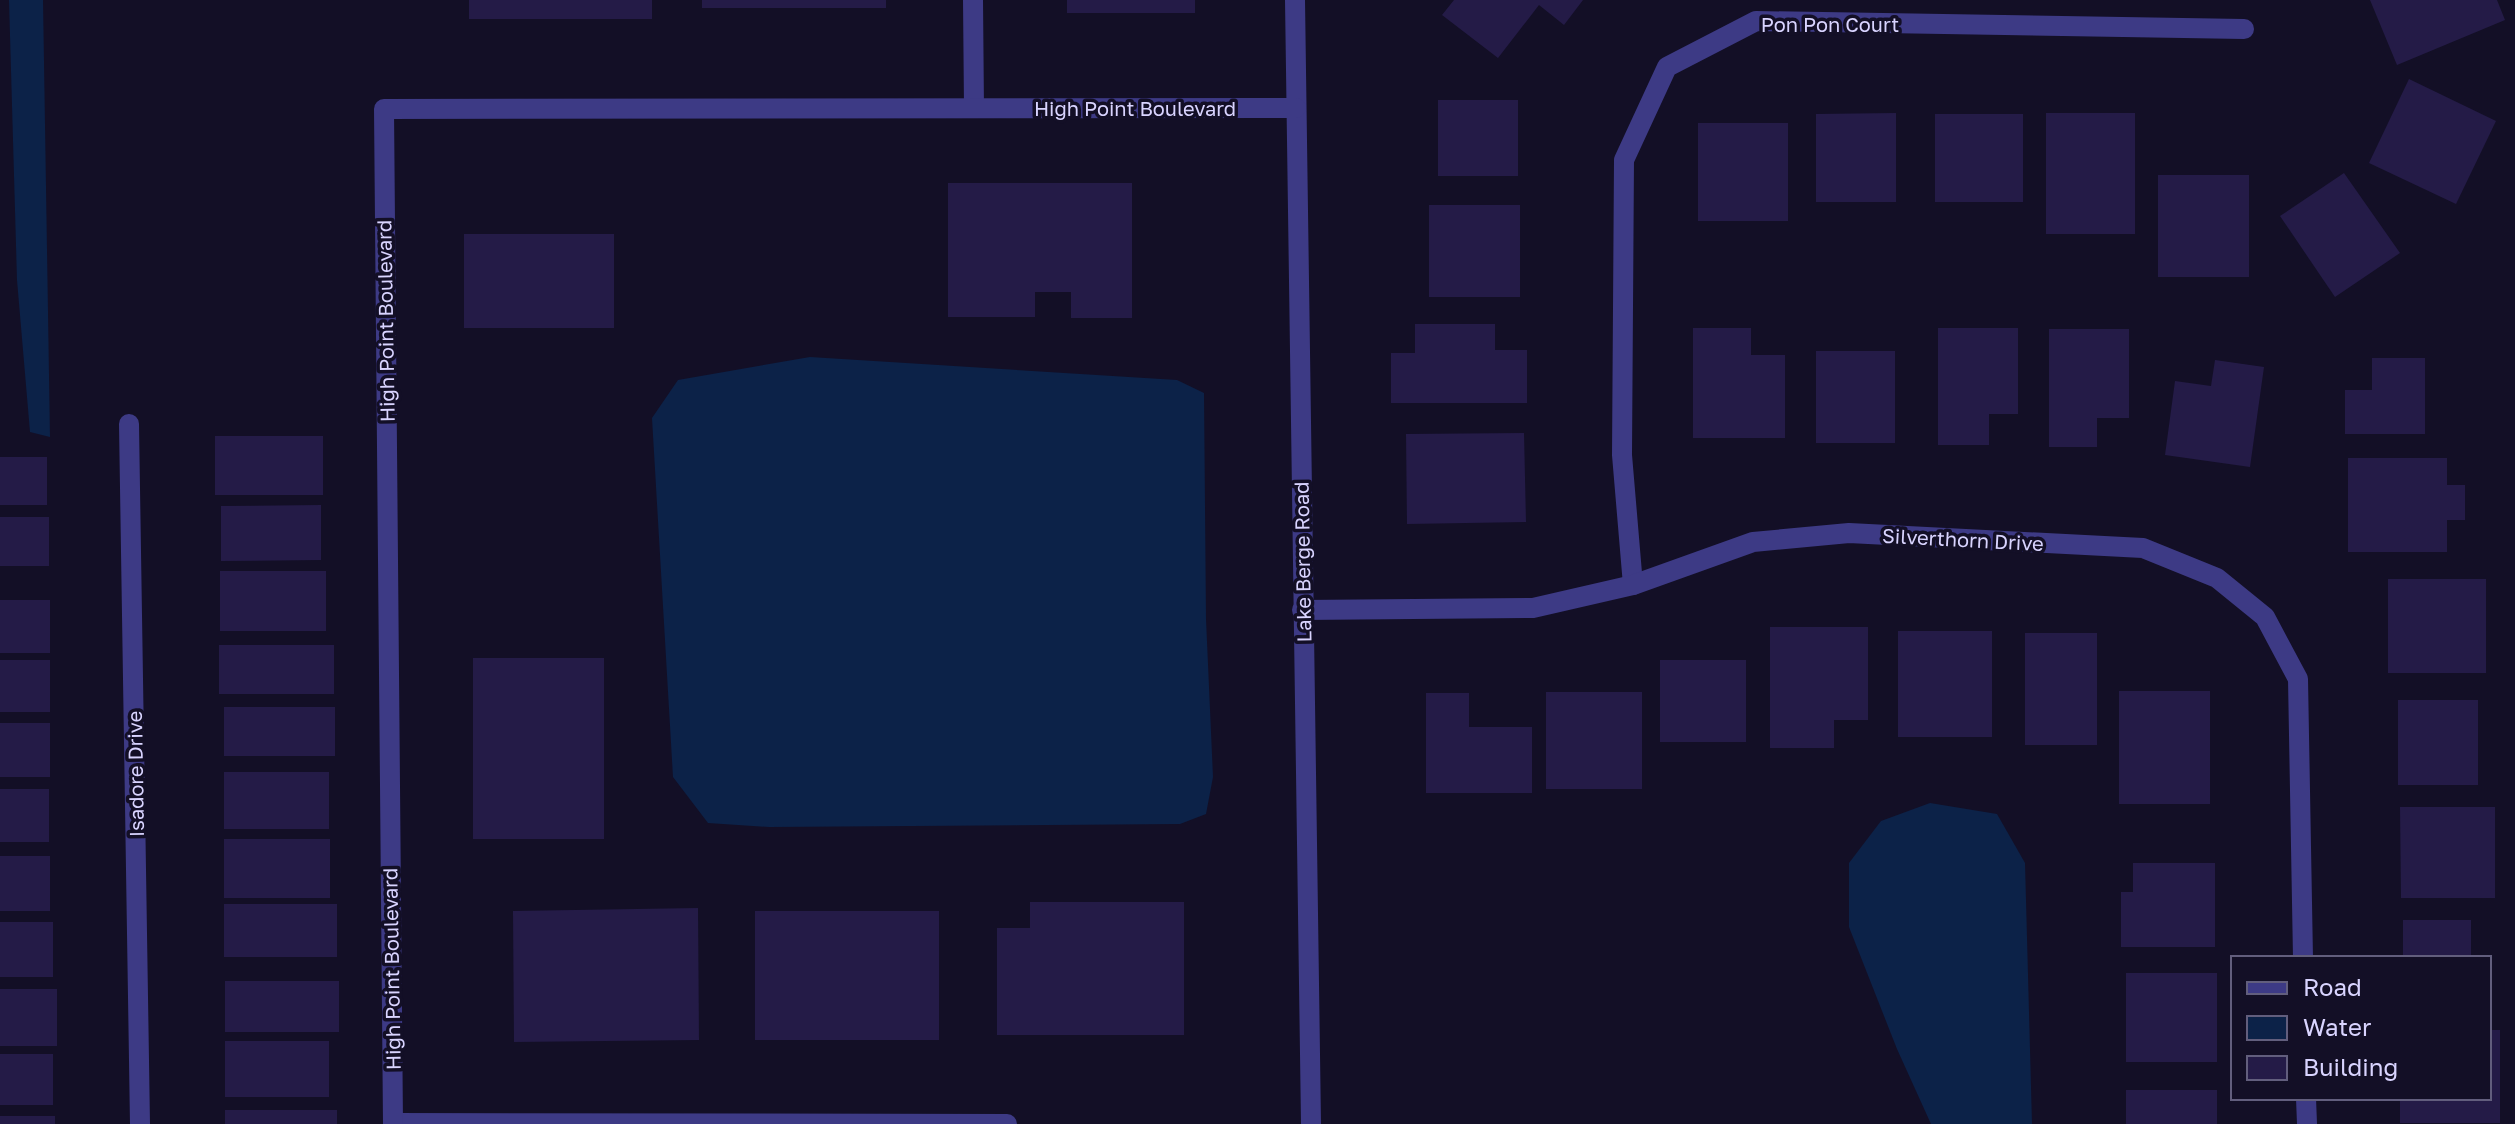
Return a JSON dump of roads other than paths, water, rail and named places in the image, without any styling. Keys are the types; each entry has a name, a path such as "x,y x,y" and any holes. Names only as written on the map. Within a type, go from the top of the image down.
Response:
{"street":[{"path":"973,0 974,108"},
{"name":"Lake Berge Road","path":"1295,0 1311,1124"},
{"name":"Pon Pon Court","path":"1633,585 1622,455 1624,160 1667,67 1756,21 2244,29"},
{"name":"High Point Boulevard","path":"393,1123 384,109 1296,108"},
{"name":"Isadore Drive","path":"129,424 140,1124"},
{"name":"Silverthorn Drive","path":"1302,610 1533,608 1633,585 1753,542 1849,533 2143,548 2217,578 2265,617 2298,679 2303,956"},
{"path":"2306,1100 2307,1124"},
{"path":"393,1123 1007,1124"}],"water":[{"path":"9,0 43,0 50,437 30,432 17,280"},
{"path":"810,357 1177,380 1204,393 1206,619 1213,777 1206,814 1180,824 769,827 708,823 673,777 652,418 678,380"},
{"path":"1930,803 1997,814 2025,863 2032,1124 1931,1124 1897,1049 1849,927 1849,863 1881,821"}]}
